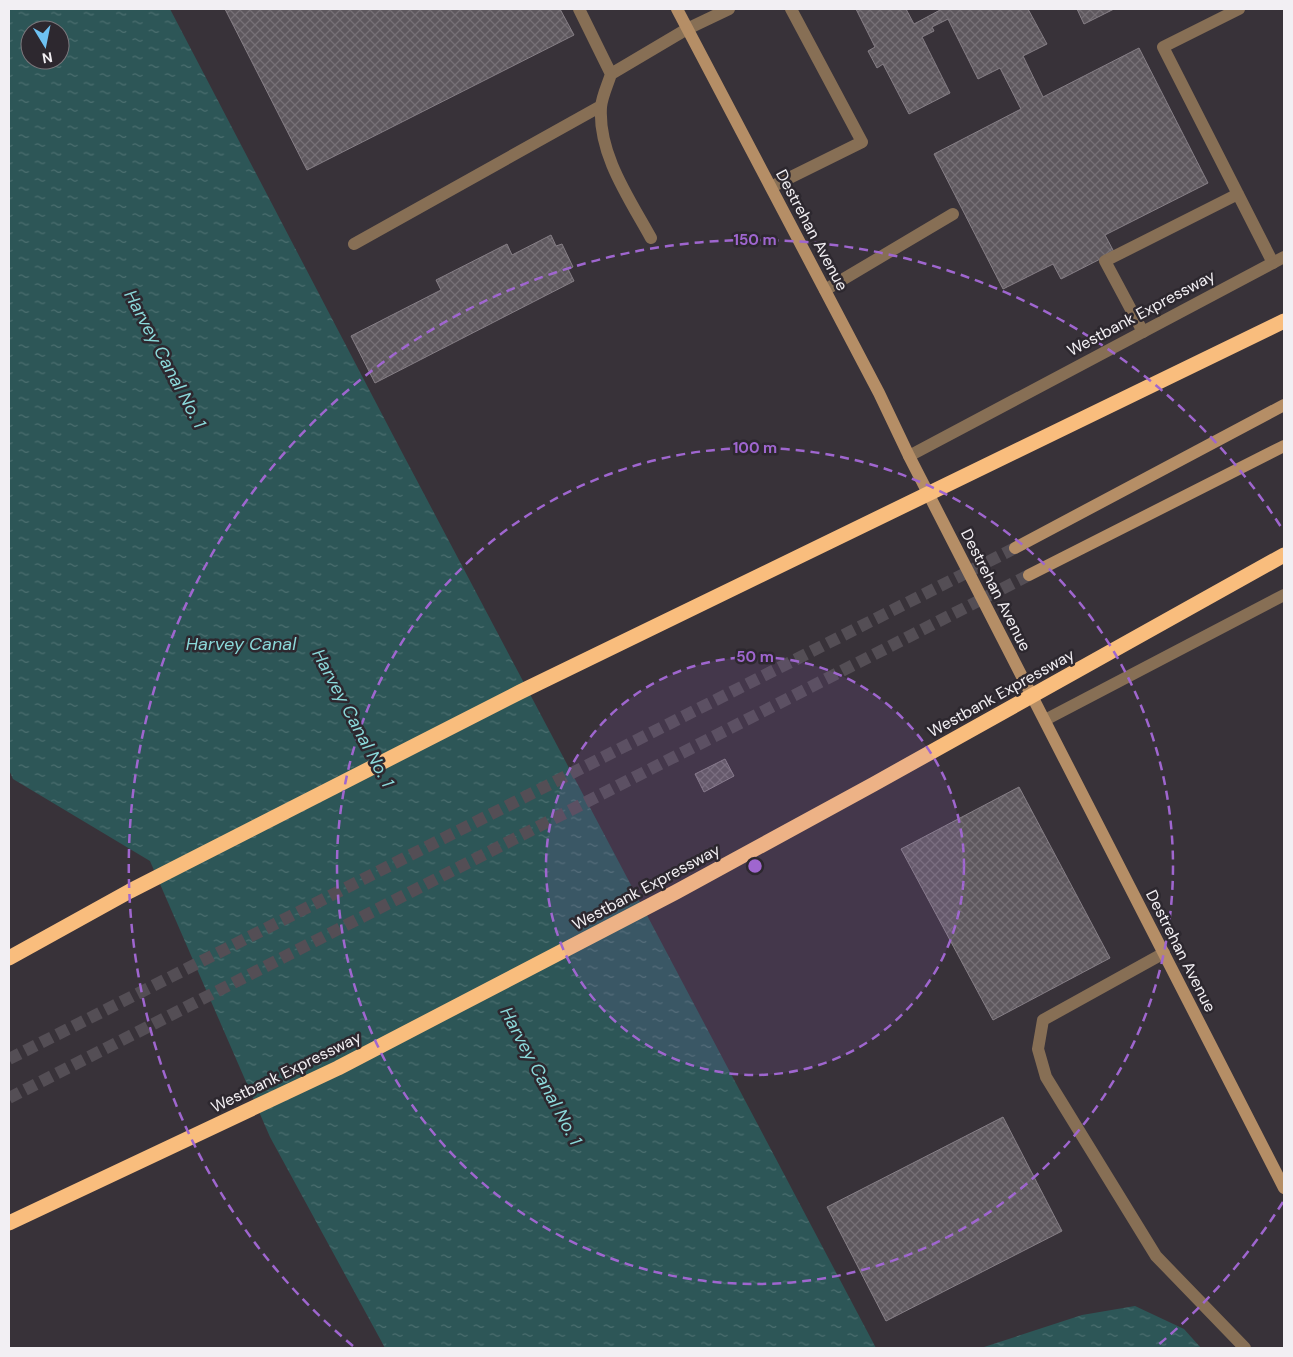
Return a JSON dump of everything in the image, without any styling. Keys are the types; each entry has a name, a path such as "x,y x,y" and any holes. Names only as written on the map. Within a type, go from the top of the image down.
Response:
{"highway":[{"path":"9,958 130,891 520,692 1284,321"},
{"name":"Westbank Expressway","path":"9,1223 338,1068 676,892 874,784 1284,555"}],"main road":[{"name":"Destrehan Avenue","path":"677,9 879,393 909,456 1284,1188"},
{"path":"1016,548 1284,405"},
{"path":"1029,576 1284,446"}],"street":[{"path":"579,9 611,74"},
{"path":"651,238 615,172 603,136 601,106 611,74 687,29 729,9"},
{"path":"771,187 862,142 791,9"},
{"path":"1239,9 1217,14 1163,46 1238,194 1279,260"},
{"path":"354,244 601,106"},
{"path":"1143,332 1105,261 1238,194"},
{"path":"825,290 953,214"},
{"name":"Westbank Expressway","path":"909,456 1279,260"},
{"path":"1045,720 1284,595"},
{"path":"1164,953 1043,1020 1038,1049 1046,1077 1156,1256 1245,1348"}],"water":[{"name":"Harvey Canal","path":"9,9 170,9 396,441 876,1348 385,1348 270,1137 150,861 13,779 9,770"},
{"path":"1135,1306 1184,1329 1201,1348 981,1348 1082,1315"}],"building":[{"path":"225,9 560,9 574,35 307,170"},
{"path":"856,9 906,9 914,24 942,9 1028,9 1047,44 1023,56 1043,97 1139,48 1208,183 1105,235 1114,252 1061,279 1053,264 1003,289 934,154 1021,109 1000,68 978,79 948,19 932,27 934,31 922,37 950,93 909,114 883,64 877,68 868,51 875,47"},
{"path":"1077,9 1114,9 1084,24"},
{"path":"551,235 556,246 562,244 573,267 568,269 574,281 375,383 351,336 441,290 436,280 507,244 512,255"},
{"path":"725,759 734,776 704,792 695,774"},
{"path":"1019,787 1110,958 993,1020 901,849"},
{"path":"1003,1117 1062,1231 886,1321 827,1207"}],"tunnel":[{"path":"9,1059 1015,548"},
{"path":"9,1098 1029,575"}],"water label":[{"name":"Harvey Canal No. 1","path":"165,359"},
{"name":"Harvey Canal No. 1","path":"353,718"},
{"name":"Harvey Canal No. 1","path":"541,1076"}]}
